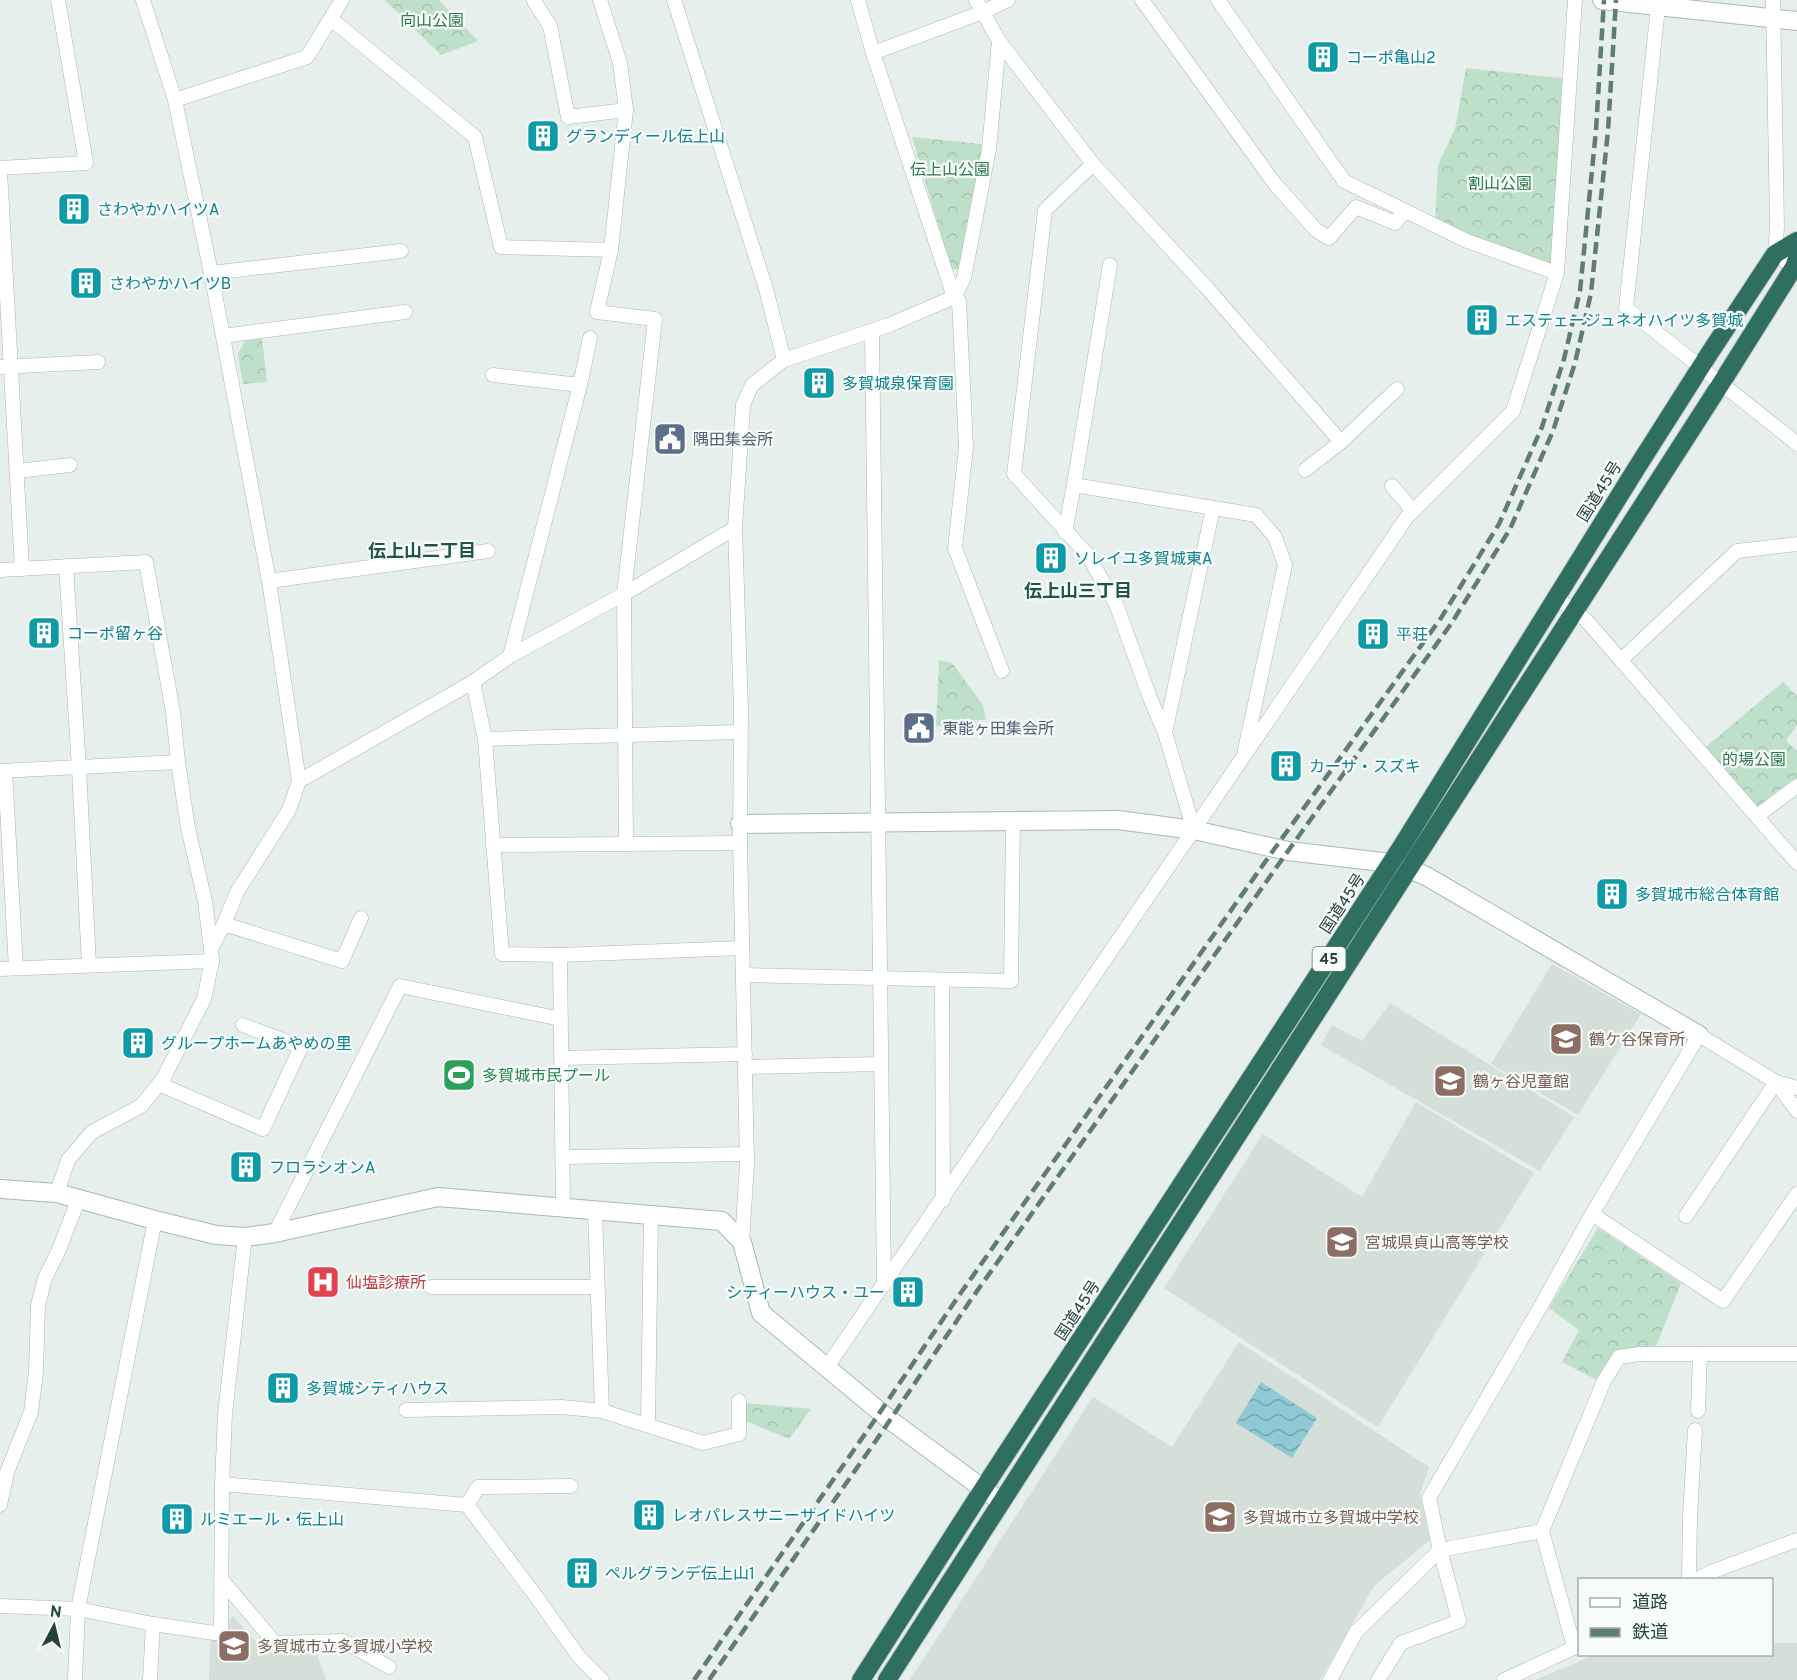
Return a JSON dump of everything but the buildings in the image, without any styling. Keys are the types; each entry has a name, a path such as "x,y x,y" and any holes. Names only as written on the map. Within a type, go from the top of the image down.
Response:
{"highway":[{"name":"国道45号","path":"861,1680 1391,863 1700,368 1775,254 1797,241"},
{"name":"45","path":"887,1680 1722,382 1795,263"}],"street":[{"path":"22,569 17,471 5,367 0,170 86,163 58,0"},
{"path":"57,1193 68,1160 93,1132 141,1106 159,1084 204,999 211,955 237,892 289,810 299,781 269,581 211,273 175,100 143,0"},
{"path":"175,100 307,57 342,0"},
{"path":"600,0 620,63 626,111 611,250 597,312 655,319 624,594 626,844"},
{"path":"674,0 766,289 784,360"},
{"path":"858,0 873,53 954,297 959,301 966,447 955,548 1002,671"},
{"path":"873,53 979,6 1008,0"},
{"path":"1142,0 1275,184 1316,230 1329,238 1356,207 1395,223 1405,211"},
{"path":"1218,0 1344,181 1467,241 1557,273"},
{"path":"827,1367 1401,527 1413,511 1513,411 1557,273 1575,0"},
{"path":"1602,0 1797,21"},
{"path":"1773,0 1777,227 1775,254 1795,263"},
{"path":"534,1 550,26 568,117 626,111"},
{"path":"979,6 999,41 1093,164 1207,288 1341,442"},
{"path":"1658,7 1626,308 1700,368 1722,382 1797,444"},
{"path":"331,19 475,137 501,247 611,250"},
{"path":"999,41 988,148 964,278 954,297 872,331 784,360 752,385 743,405 735,528 741,732 740,843 747,1154 742,1242 761,1313 890,1420 1001,1502"},
{"path":"1093,164 1045,210 1014,474 1087,554 1116,604 1150,699 1165,733 1194,830"},
{"path":"211,273 401,251"},
{"path":"1065,532 1110,265"},
{"path":"222,336 405,312"},
{"path":"872,331 884,1285"},
{"path":"510,656 590,338"},
{"path":"5,367 98,362"},
{"path":"493,375 580,385"},
{"path":"1305,470 1341,442 1397,388"},
{"path":"17,471 70,465"},
{"path":"1074,485 1256,515 1275,537 1285,565 1244,758"},
{"path":"1392,486 1413,511"},
{"path":"1165,733 1214,508"},
{"path":"299,781 473,682 510,656 624,594 735,528"},
{"path":"1622,659 1737,551 1797,544"},
{"path":"269,581 488,552"},
{"path":"0,570 146,562 173,712 188,828 205,901 211,955"},
{"path":"66,567 89,965"},
{"path":"1556,597 1586,620 1622,659 1797,862"},
{"path":"473,682 485,738 502,954 560,955 742,948"},
{"path":"485,738 741,732"},
{"path":"16,968 3,771 178,762"},
{"path":"1757,816 1797,786"},
{"path":"743,975 1011,981 1013,820"},
{"path":"740,824 1118,820 1194,830 1288,851 1391,863 1410,868 1426,876 1776,1082 1797,1088"},
{"path":"494,845 740,843"},
{"path":"224,924 342,961 361,918"},
{"path":"0,969 89,965 211,955"},
{"path":"560,955 563,1208"},
{"path":"942,980 943,1200"},
{"path":"275,1233 400,986 561,1019"},
{"path":"159,1084 263,1129 301,1047 243,1025"},
{"path":"1378,1680 1401,1643 1459,1622 1429,1498 1592,1214 1699,1035"},
{"path":"561,1058 881,1064"},
{"path":"1776,1082 1797,1111"},
{"path":"1686,1216 1776,1082"},
{"path":"563,1157 747,1154"},
{"path":"0,1189 57,1193 216,1235 245,1237 275,1233 438,1197 722,1221 742,1242"},
{"path":"1592,1214 1723,1301 1797,1194"},
{"path":"0,1505 7,1472 31,1412 36,1372 38,1305 45,1278 79,1198"},
{"path":"595,1210 602,1411"},
{"path":"648,1425 651,1215"},
{"path":"75,1680 78,1609 155,1220"},
{"path":"0,1606 78,1609 153,1624 221,1634 225,1414 245,1237"},
{"path":"431,1287 597,1287"},
{"path":"1504,1680 1576,1646 1542,1531 1604,1381 1619,1357 1640,1354 1797,1354"},
{"path":"1698,1411 1700,1354"},
{"path":"406,1410 562,1407 602,1411 703,1443 740,1434 739,1401"},
{"path":"1689,1578 1695,1430"},
{"path":"222,1484 467,1505 579,1657 602,1680"},
{"path":"467,1505 478,1487 571,1486"},
{"path":"1330,1680 1356,1632 1440,1550 1542,1531"},
{"path":"1700,1578 1797,1540"},
{"path":"221,1579 275,1643 343,1641 388,1667"},
{"path":"150,1680 153,1624"}],"shaded area":[{"name":"鶴ケ谷保育所","path":"1552,964 1641,1014 1578,1115 1491,1064"},
{"name":"鶴ヶ谷児童館","path":"1390,1003 1574,1117 1540,1171 1321,1045 1332,1025 1362,1041"},
{"name":"宮城県貞山高等学校","path":"1416,1102 1534,1173 1378,1427 1164,1288 1263,1134 1362,1197"},
{"name":"多賀城市立多賀城中学校","path":"1239,1342 1429,1467 1420,1494 1430,1540 1374,1586 1320,1680 910,1680 1093,1397 1172,1447"},
{"name":"多賀城市立多賀城小学校","path":"233,1616 262,1649 317,1654 326,1680 209,1680 210,1642"},
{"path":"1773,1643 1797,1643 1797,1680 1535,1680 1592,1656 1773,1656"}],"green space":[{"name":"向山公園","path":"385,0 439,0 478,41 441,55"},
{"name":"割山公園","path":"1466,68 1570,79 1557,273 1435,225 1438,165 1455,129"},
{"name":"伝上山公園","path":"912,137 982,144 961,270 951,268"},
{"path":"262,338 267,382 243,384 238,354 246,339"},
{"path":"939,660 952,663 983,705 986,719 936,726"},
{"name":"的場公園","path":"1783,682 1797,696 1797,725 1786,741 1797,751 1797,786 1757,816 1701,751"},
{"path":"1598,1228 1681,1283 1656,1346 1641,1348 1599,1381 1562,1362 1579,1330 1549,1308"},
{"path":"745,1403 811,1409 789,1439 746,1421"}],"water":[{"path":"1261,1382 1317,1418 1292,1458 1236,1423"}],"railway":[{"path":"694,1680 960,1294 1275,848 1441,618 1499,524 1542,427 1564,359 1580,291 1596,130 1604,0"},
{"path":"709,1680 970,1301 1451,624 1510,529 1553,431 1575,363 1591,293 1608,131 1616,0"}],"place":[{"name":"コーポ亀山2","path":"1323,57"},
{"name":"グランディール伝上山","path":"543,136"},
{"name":"さわやかハイツA","path":"74,209"},
{"name":"さわやかハイツB","path":"86,283"},
{"name":"エステェージュネオハイツ多賀城","path":"1482,320"},
{"name":"多賀城泉保育園","path":"819,383"},
{"name":"隅田集会所","path":"670,439"},
{"name":"ソレイユ多賀城東A","path":"1051,558"},
{"name":"コーポ留ヶ谷","path":"44,633"},
{"name":"平荘","path":"1373,634"},
{"name":"東能ヶ田集会所","path":"919,728"},
{"name":"カーサ・スズキ","path":"1286,766"},
{"name":"多賀城市総合体育館","path":"1612,894"},
{"name":"鶴ケ谷保育所","path":"1566,1039"},
{"name":"グループホームあやめの里","path":"138,1043"},
{"name":"多賀城市民プール","path":"459,1075"},
{"name":"鶴ヶ谷児童館","path":"1450,1081"},
{"name":"フロラシオンA","path":"246,1167"},
{"name":"宮城県貞山高等学校","path":"1342,1242"},
{"name":"仙塩診療所","path":"323,1282"},
{"name":"シティーハウス・ユー","path":"908,1292"},
{"name":"多賀城シティハウス","path":"283,1388"},
{"name":"レオパレスサニーサイドハイツ","path":"649,1515"},
{"name":"多賀城市立多賀城中学校","path":"1220,1517"},
{"name":"ルミエール・伝上山","path":"177,1519"},
{"name":"ペルグランデ伝上山1","path":"582,1573"},
{"name":"多賀城市立多賀城小学校","path":"234,1646"}],"district":[{"name":"伝上山二丁目","path":"422,551"},
{"name":"伝上山三丁目","path":"1078,591"}]}
